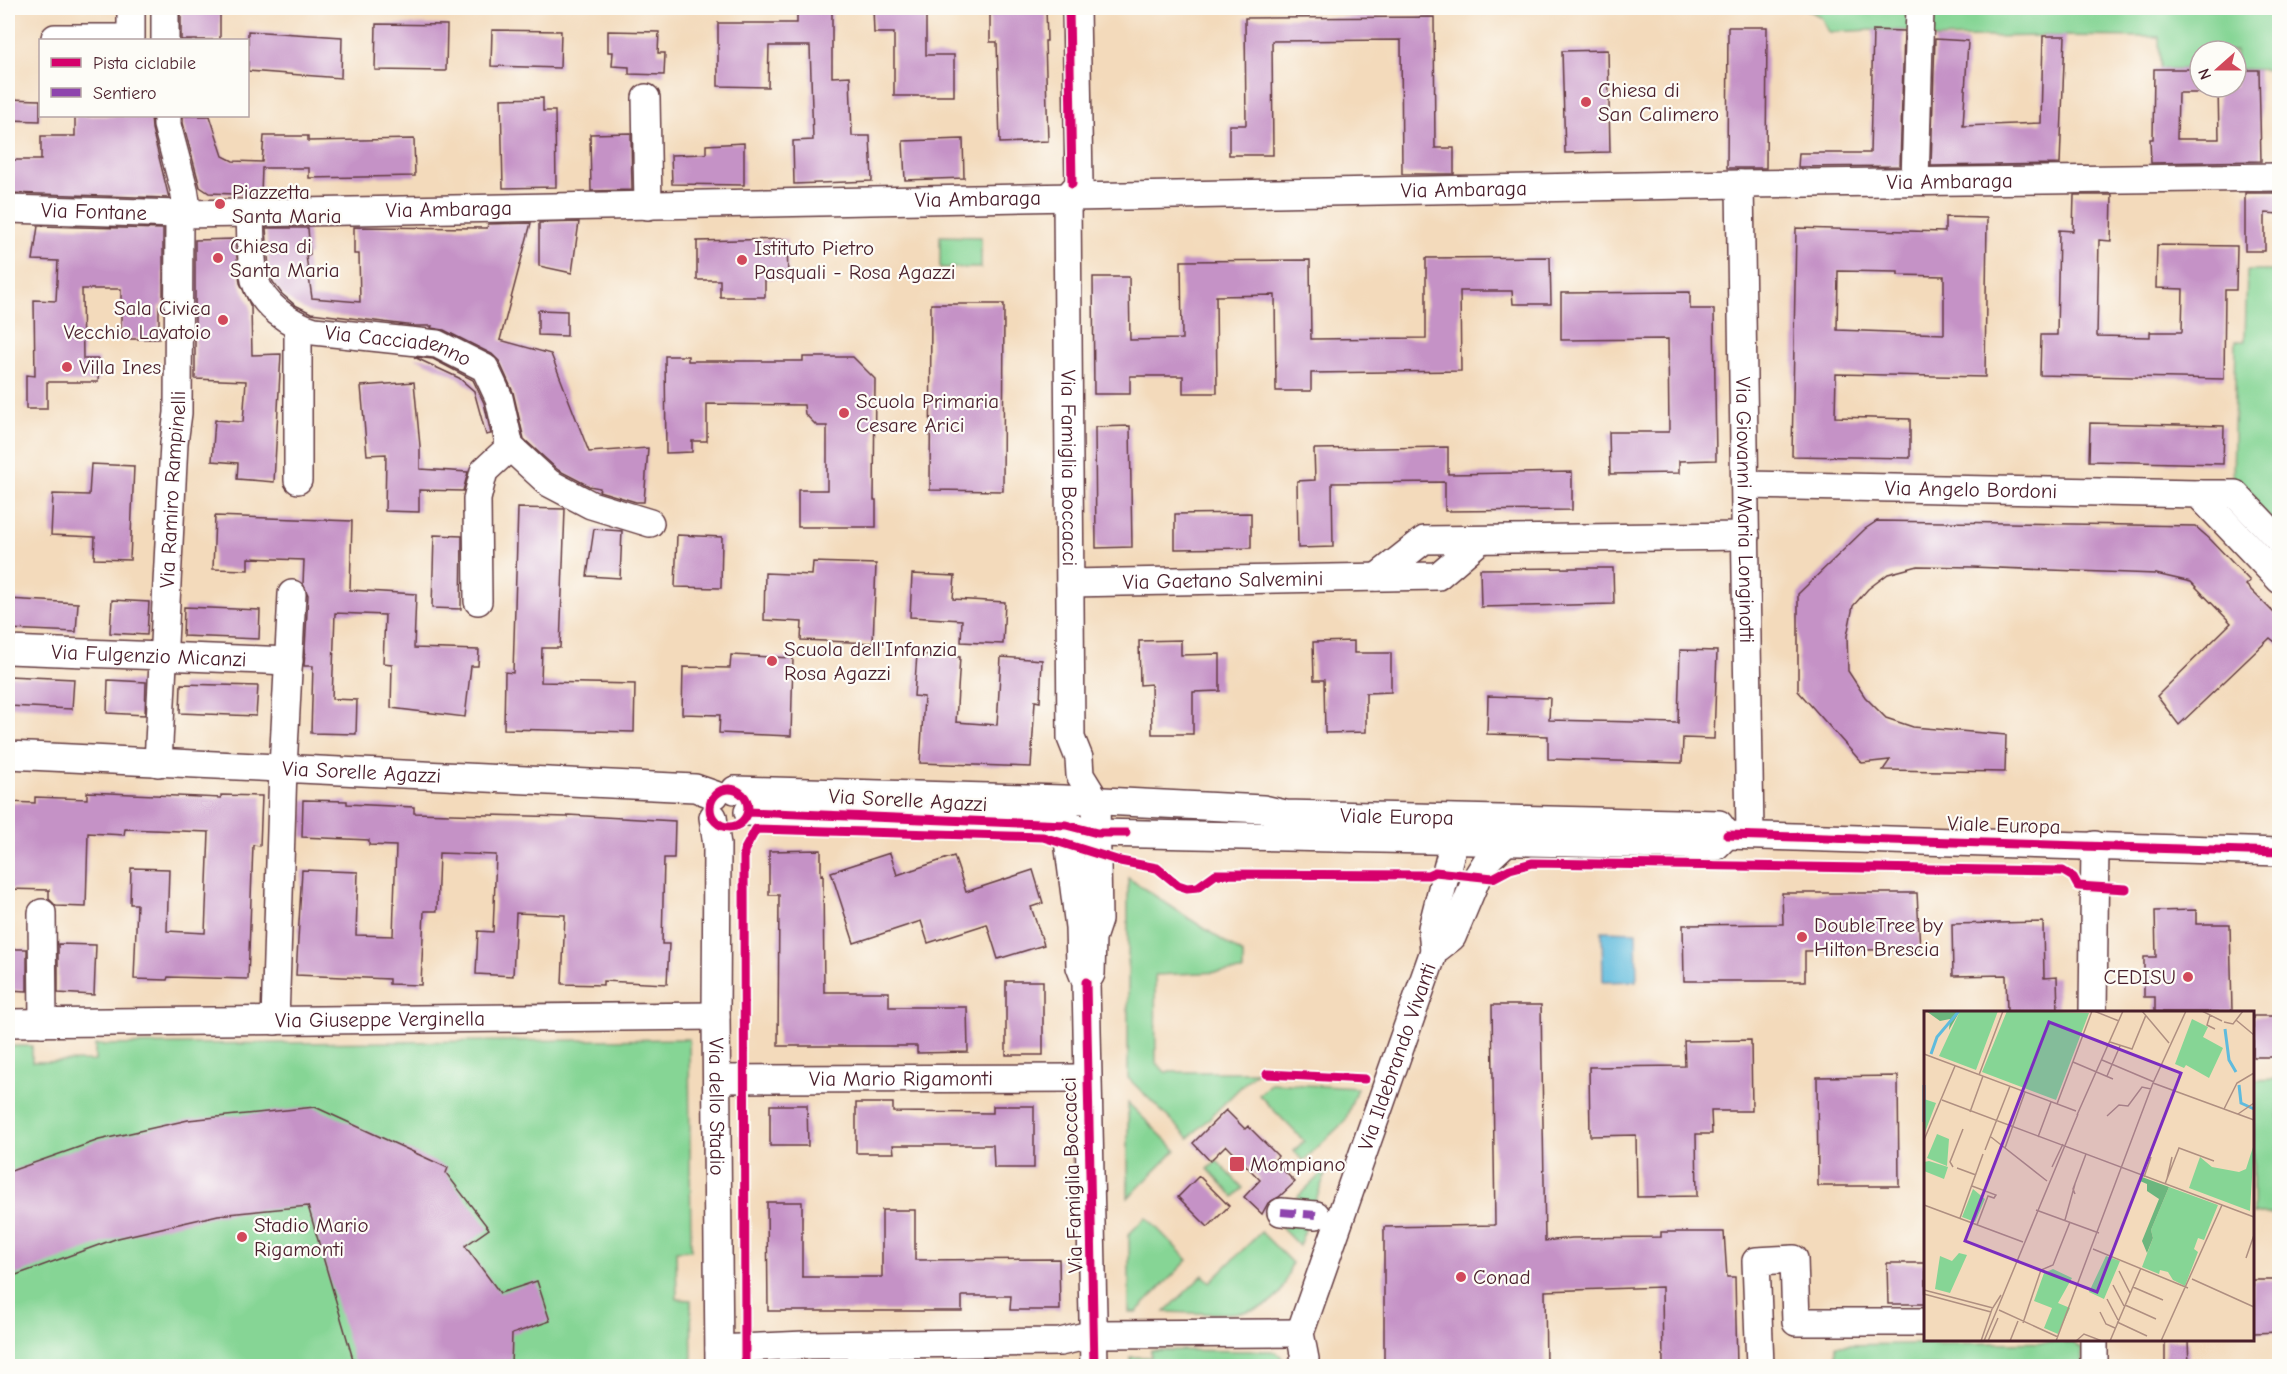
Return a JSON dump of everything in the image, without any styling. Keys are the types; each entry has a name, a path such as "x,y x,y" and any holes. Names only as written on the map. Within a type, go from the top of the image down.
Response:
{"street":[{"path":"55,39 131,38 131,8"},
{"path":"165,8 165,39"},
{"path":"1067,198 1079,184 1076,8"},
{"path":"1915,181 1920,8"},
{"path":"646,98 648,206"},
{"name":"Via Ramiro Rampinelli","path":"158,763 174,443 178,413 184,189 167,125 167,117"},
{"name":"Via Ambaraga","path":"250,213 1740,184 2280,177"},
{"name":"Via Giovanni Maria Longinotti","path":"1739,835 1746,536 1740,184"},
{"name":"Via Famiglia Boccacci","path":"1067,198 1071,738 1079,758 1080,775 1096,801 1098,920 1092,938 1091,974 1086,982"},
{"name":"Via Fontane","path":"8,208 183,214"},
{"path":"183,214 250,213"},
{"name":"Via Cacciadenno","path":"250,213 255,281 271,306 298,327 314,331 437,344 484,368 499,398 510,447"},
{"name":"Via Cacciadenno","path":"298,327 298,480"},
{"path":"478,601 477,499 484,471 510,447 549,483 591,505 650,523"},
{"name":"Via Angelo Bordoni","path":"1745,485 2235,494 2280,541"},
{"path":"2198,494 2280,580"},
{"path":"1377,577 1424,540 1746,536"},
{"name":"Via Gaetano Salvemini","path":"1070,583 1438,576 1479,541"},
{"path":"275,1021 283,768 292,594"},
{"name":"Via Fulgenzio Micanzi","path":"8,650 289,661"},
{"name":"Via Famiglia Boccacci","path":"1071,738 1063,756 1065,812 1079,927 1080,967 1086,982 1094,1366"},
{"name":"Via Sorelle Agazzi","path":"8,755 695,788 730,807 1065,812"},
{"name":"Viale Europa","path":"1065,812 1096,801 1263,809 1285,814 1719,825 1739,835 2280,852"},
{"name":"Via dello Stadio","path":"719,1358 717,845 730,807"},
{"name":"Viale Europa","path":"1065,812 1096,833 1716,846 1739,835"},
{"path":"1454,841 1460,834 1474,827 1538,830 1554,821"},
{"name":"Via Ildebrando Vivanti","path":"1302,1366 1305,1359 1300,1333 1434,951 1432,928 1454,841"},
{"name":"Via Ildebrando Vivanti","path":"1434,951 1452,937 1477,877 1489,858 1505,843"},
{"path":"2093,1011 2094,845"},
{"path":"42,913 42,1023"},
{"name":"Via Giuseppe Verginella","path":"8,1023 716,1016"},
{"name":"Via Mario Rigamonti","path":"717,1079 1087,1078"},
{"path":"1281,1212 1316,1215"},
{"path":"1760,1366 1756,1260 1794,1259 1796,1322 1924,1322"},
{"path":"719,1358 805,1345 1060,1342 1094,1334 1300,1333"},
{"path":"2094,1341 2094,1366"}],"green space":[{"path":"1805,8 1914,8 1915,31 1829,32 1821,17"},
{"path":"1925,8 2279,8 2279,70 2248,69 2248,39 2188,39 2188,69 2160,69 2159,37 1926,38"},
{"path":"940,236 981,237 981,268 940,268"},
{"path":"2247,271 2279,271 2279,529 2233,481 2236,341 2245,341"},
{"path":"1128,878 1243,954 1243,971 1155,975 1156,1062 1165,1072 1256,1072 1189,1138 1128,1078"},
{"path":"689,1039 691,1250 676,1251 677,1299 691,1300 692,1366 8,1366 8,1046 32,1046 32,1062 95,1061 95,1045"},
{"path":"2279,1079 2279,1214 2254,1214 2254,1080"},
{"path":"1271,1083 1357,1088 1345,1121 1303,1161 1294,1151 1304,1141 1259,1095"},
{"path":"1128,1103 1176,1150 1128,1198"},
{"path":"1217,1161 1243,1188 1234,1197 1208,1169"},
{"path":"1328,1167 1299,1246 1274,1220"},
{"path":"1146,1217 1188,1260 1136,1312 1129,1312 1129,1234"},
{"path":"1261,1232 1292,1263 1282,1290 1271,1302 1243,1312 1210,1314 1165,1312 1203,1275 1210,1282"},
{"path":"2072,1342 2082,1350 2082,1366 1836,1366 1836,1345"},
{"path":"1151,1350 1272,1351 1281,1356 1285,1366 1131,1366 1131,1357 1151,1357"}],"water":[{"path":"1602,931 1636,932 1637,981 1603,982"}],"building":[{"path":"181,8 220,8 220,39 181,39"},
{"path":"873,8 926,8 926,55 954,55 954,96 894,96 894,33 874,33"},
{"path":"990,8 1046,8 1048,141 1000,143 997,42 990,42"},
{"path":"797,9 832,9 832,77 850,76 852,136 870,136 872,181 794,184 793,141 813,140 810,46 769,46 768,87 718,86 718,23 797,23"},
{"path":"1434,17 1435,148 1454,148 1454,174 1402,174 1401,40 1272,41 1273,155 1229,155 1229,125 1246,125 1245,18"},
{"path":"376,24 447,25 446,71 375,70"},
{"path":"1728,27 1767,27 1766,168 1727,168"},
{"path":"492,30 561,31 560,68 491,66"},
{"path":"1873,30 1904,31 1900,166 1798,167 1799,153 1870,153"},
{"path":"248,31 342,37 341,78 249,71"},
{"path":"608,31 659,32 658,53 665,53 664,75 629,74 629,67 612,66 613,52 608,52"},
{"path":"2043,36 2065,36 2060,164 1931,166 1935,39 1968,41 1963,126 2041,123"},
{"name":"Chiesa di San Calimero","path":"1608,50 1610,152 1565,153 1562,51"},
{"path":"2154,69 2188,69 2188,93 2178,93 2177,139 2219,139 2218,99 2248,99 2248,70 2259,70 2261,161 2151,163 2150,139 2153,139"},
{"path":"543,98 543,111 555,111 556,187 503,188 501,99"},
{"path":"8,99 39,100 40,121 8,120"},
{"path":"75,117 151,117 169,198 8,193 8,160 41,160 41,136 75,136"},
{"path":"183,117 210,117 223,156 233,161 262,162 264,136 308,136 308,141 414,139 415,176 309,178 309,168 262,168 261,195 209,193 200,187"},
{"path":"631,133 632,190 591,191 590,134"},
{"path":"963,139 964,178 905,180 903,141"},
{"path":"744,143 744,185 672,184 671,155 706,154 706,145"},
{"path":"2245,193 2280,193 2280,214 2265,213 2265,251 2245,251"},
{"path":"2074,195 2112,195 2111,241 2099,240 2097,336 2150,337 2150,332 2182,332 2183,289 2156,288 2157,245 2237,246 2236,290 2225,290 2224,379 2040,375 2041,335 2057,335 2059,230 2073,231"},
{"path":"1945,217 1987,218 1985,377 1836,374 1835,417 1910,419 1910,458 1792,456 1796,228 1945,232","holes":["1838,271 1898,272 1898,275 1944,276 1944,334 1837,330"]},
{"path":"579,222 572,273 539,266 539,223"},
{"path":"531,223 500,340 551,354 589,452 648,448 644,502 636,502 599,491 600,488 589,486 558,470 524,439 513,392 499,361 492,354 444,330 431,328 432,326 415,326 311,313 295,305 282,294 273,282 269,269 266,228 308,228 310,254 306,256 312,298 360,302 359,254 354,254 354,227 487,228 488,224"},
{"path":"38,226 163,229 163,306 159,306 159,339 121,339 121,289 82,289 83,359 99,359 98,382 47,382 47,409 26,409 26,375 35,376 34,300 56,301 58,261 33,260"},
{"path":"235,239 240,283 251,307 252,355 281,354 274,482 237,479 238,463 212,461 215,420 243,422 246,381 195,379 195,240"},
{"name":"Istituto Pietro Pasquali - Rosa Agazzi","path":"787,239 788,279 765,279 765,297 720,297 720,280 697,280 697,241"},
{"path":"1550,257 1551,304 1513,304 1512,291 1460,291 1461,371 1311,373 1311,391 1276,391 1275,295 1216,296 1217,393 1183,393 1183,376 1130,376 1130,394 1094,394 1093,277 1129,277 1130,340 1182,339 1181,261 1310,260 1311,339 1426,338 1426,258"},
{"path":"1690,292 1690,309 1714,309 1716,460 1679,461 1679,473 1610,474 1609,432 1669,432 1668,339 1561,340 1561,293"},
{"path":"931,304 1004,304 1003,491 930,490"},
{"path":"538,310 567,311 567,336 538,335"},
{"path":"665,356 688,356 688,361 803,361 803,357 853,357 875,379 874,500 876,500 876,527 798,527 798,490 827,490 827,426 817,426 805,414 804,405 707,404 707,441 692,441 692,452 666,453"},
{"path":"414,357 433,359 473,380 484,403 491,434 486,435 474,391 459,378"},
{"path":"414,382 420,469 468,472 463,491 419,490 419,512 385,511 386,454 367,455 361,386"},
{"path":"2090,423 2224,426 2223,464 2089,461"},
{"path":"1130,426 1132,547 1096,548 1095,427"},
{"path":"1448,447 1448,474 1572,472 1572,510 1445,511 1445,482 1332,483 1333,547 1298,548 1297,481 1315,480 1314,449"},
{"path":"91,464 134,466 130,560 94,559 95,537 51,535 53,494 89,495"},
{"path":"518,508 565,509 560,648 542,648 541,682 635,684 634,732 504,729 505,672 513,673"},
{"path":"1251,513 1251,548 1175,549 1175,514"},
{"path":"215,516 352,521 350,590 416,594 414,648 479,650 478,666 471,666 465,717 391,708 392,664 383,663 385,615 335,613 332,699 357,700 356,734 311,733 313,666 304,666 308,595 303,584 304,560 248,558 248,570 213,569"},
{"path":"1877,521 2195,526 2250,581 2246,585 2280,619 2280,646 2270,638 2179,725 2157,696 2231,623 2191,582 2156,574 1972,567 1918,566 1888,574 1868,589 1853,606 1847,636 1848,671 1865,697 1886,718 1913,727 2006,735 2005,772 1883,770 1890,760 1862,763 1798,691 1798,594 1865,529"},
{"path":"594,529 622,531 620,578 587,576"},
{"path":"434,535 462,536 461,609 432,608"},
{"path":"677,535 722,537 721,588 675,587"},
{"path":"813,562 876,564 873,643 801,640 802,622 764,620 765,573 812,575"},
{"path":"1613,568 1614,604 1481,607 1480,569"},
{"path":"912,574 955,576 953,599 1005,602 1003,644 961,642 962,620 910,617"},
{"path":"8,599 78,603 76,632 8,629"},
{"path":"112,600 149,602 147,635 110,633"},
{"path":"184,607 260,610 259,639 183,636"},
{"path":"1181,640 1181,655 1220,654 1220,691 1193,692 1193,734 1152,734 1151,684 1140,685 1139,641"},
{"path":"1354,641 1354,653 1391,653 1391,692 1366,693 1366,732 1325,733 1324,680 1314,680 1313,642"},
{"path":"1680,650 1717,651 1714,739 1683,738 1682,763 1548,759 1548,736 1487,734 1488,696 1550,698 1549,720 1678,723"},
{"path":"917,654 960,657 956,722 997,725 1001,657 1042,660 1040,702 1035,701 1031,767 920,763 924,697 914,696"},
{"path":"731,655 793,658 791,736 719,733 720,715 682,714 683,667 730,668"},
{"path":"8,676 74,679 72,709 8,706"},
{"path":"108,680 146,682 145,715 107,713"},
{"path":"181,684 258,686 256,716 180,713"},
{"path":"87,792 221,798 221,795 262,796 260,846 253,845 248,979 168,977 167,980 134,979 137,904 130,904 131,868 169,869 167,931 205,933 209,832 125,829 124,835 88,833 86,907 56,906 49,899 49,890 8,889 8,802 35,803 35,797 87,799"},
{"path":"303,800 414,807 414,813 568,817 568,815 675,821 674,858 664,858 662,944 669,944 667,984 603,981 603,985 562,984 565,915 516,913 513,976 476,974 478,931 493,932 496,855 439,853 437,911 424,911 421,985 389,984 389,979 296,975 302,870 358,872 356,935 393,936 396,846 369,845 369,840 302,837"},
{"path":"821,850 824,992 889,992 889,1007 967,1007 968,1052 917,1053 917,1046 778,1046 779,895 769,895 769,851"},
{"path":"890,853 897,875 954,856 966,892 1033,870 1043,903 1031,907 1044,945 998,959 987,924 928,943 921,921 854,943 831,872"},
{"name":"DoubleTree by Hilton Brescia","path":"1782,893 1917,893 1920,949 1805,951 1805,981 1684,981 1683,925 1783,924"},
{"name":"CEDISU","path":"2196,910 2196,924 2230,924 2232,1011 2155,1011 2155,997 2144,997 2144,957 2156,957 2155,911"},
{"path":"2043,922 2044,978 2057,977 2058,1011 2007,1011 2006,975 1953,976 1952,924"},
{"path":"58,944 96,945 94,995 58,993"},
{"path":"8,949 27,949 27,991 8,990"},
{"path":"1006,981 1043,981 1043,1055 1006,1055"},
{"path":"1492,1005 1541,1005 1545,1241 1572,1238 1661,1237 1661,1232 1724,1232 1727,1277 1735,1277 1737,1366 1663,1366 1662,1287 1545,1291 1546,1366 1384,1366 1384,1227 1495,1225"},
{"path":"2254,1016 2280,1016 2280,1057 2254,1057"},
{"path":"1751,1040 1752,1111 1711,1111 1712,1134 1696,1134 1697,1196 1637,1197 1636,1135 1590,1136 1589,1067 1685,1066 1684,1041"},
{"path":"1898,1076 1899,1186 1818,1186 1817,1077"},
{"path":"856,1103 893,1103 893,1112 993,1113 993,1106 1034,1106 1034,1168 994,1168 993,1145 893,1145 894,1153 856,1153"},
{"path":"770,1105 807,1105 808,1146 770,1146"},
{"name":"Stadio Mario Rigamonti","path":"315,1107 448,1168 446,1173 489,1229 465,1246 500,1293 537,1281 550,1321 512,1334 511,1366 355,1366 308,1206 218,1215 118,1238 8,1278 8,1172 99,1140 188,1120"},
{"path":"1226,1110 1245,1129 1248,1126 1278,1156 1274,1161 1295,1182 1279,1197 1268,1203 1262,1214 1244,1197 1260,1180 1226,1145 1210,1161 1193,1143"},
{"path":"1199,1176 1229,1206 1208,1227 1178,1197"},
{"path":"767,1202 802,1202 802,1277 882,1277 882,1210 915,1210 915,1260 1059,1259 1060,1310 1010,1310 1011,1296 962,1296 962,1311 768,1311"},
{"path":"1887,1263 1924,1263 1924,1304 1888,1304"},
{"path":"2254,1280 2280,1280 2280,1332 2254,1333"},
{"path":"2165,1341 2188,1341 2189,1366 2165,1366"}],"marked path":[{"path":"1281,1212 1316,1215"}],"cycle path":[{"path":"1069,8 1072,184"},
{"path":"729,789 742,795 748,808 742,821 729,827 716,821 710,808 716,795 729,789"},
{"path":"748,812 1066,825 1097,833 1126,833"},
{"path":"745,1366 744,851 756,829 1043,837 1120,861 1157,868 1178,885 1187,888 1198,887 1216,874 1428,875 1435,872 1493,878 1510,869 1532,863 2063,871 2073,877 2078,886 2126,889"},
{"path":"1727,835 2280,852"},
{"path":"1086,982 1094,1366"},
{"path":"1267,1074 1365,1079"}],"place":[{"name":"Chiesa di San Calimero","path":"1586,102"},
{"name":"Piazzetta Santa Maria","path":"220,204"},
{"name":"Chiesa di Santa Maria","path":"218,258"},
{"name":"Istituto Pietro Pasquali - Rosa Agazzi","path":"742,260"},
{"name":"Sala Civica Vecchio Lavatoio","path":"223,320"},
{"name":"Villa Ines","path":"67,367"},
{"name":"Scuola Primaria Cesare Arici","path":"844,413"},
{"name":"Scuola dell'Infanzia Rosa Agazzi","path":"772,661"},
{"name":"DoubleTree by Hilton Brescia","path":"1802,937"},
{"name":"CEDISU","path":"2188,977"},
{"name":"Mompiano","path":"1237,1164"},
{"name":"Stadio Mario Rigamonti","path":"242,1237"},
{"name":"Conad","path":"1461,1277"}]}
